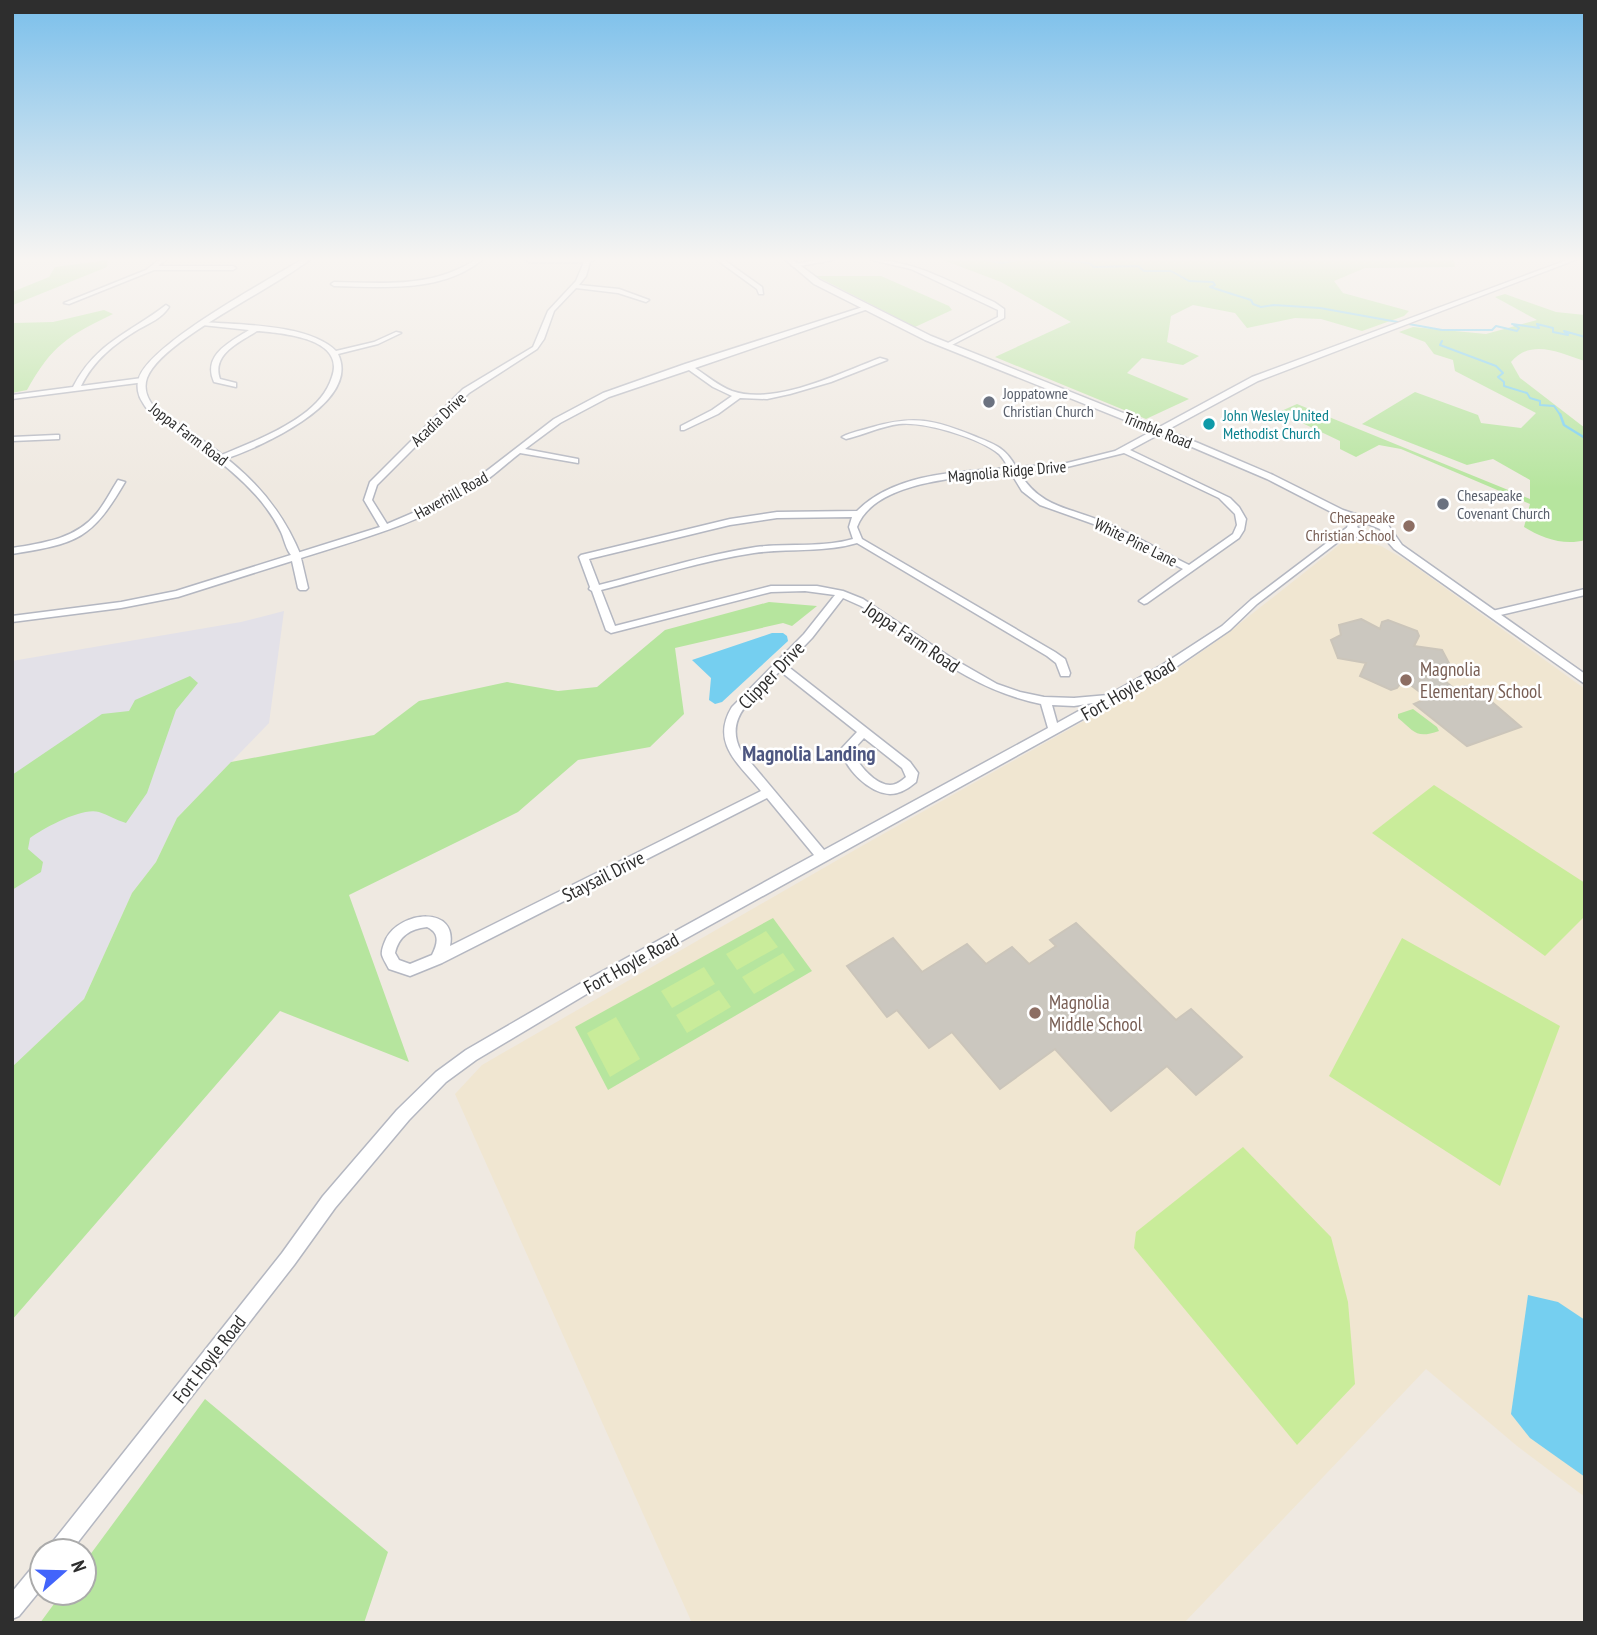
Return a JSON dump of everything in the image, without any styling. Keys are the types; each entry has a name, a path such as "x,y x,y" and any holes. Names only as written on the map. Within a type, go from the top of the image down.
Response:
{"street":[{"path":"76,388 85,368 96,355 125,336"},
{"name":"Joppa Farm Road","path":"186,336 157,357 142,380 142,394 152,410 222,458 264,495 286,532 296,556 303,588"},
{"path":"233,385 217,380 213,371 214,365 226,349 245,336"},
{"path":"222,458 275,435 312,410 334,384 339,366 335,354 325,345 297,336"},
{"path":"335,354 376,344 391,336"},
{"name":"Acadia Drive","path":"385,528 368,500 373,484 466,391 535,348 542,336"},
{"name":"Haverhill Road","path":"12,620 178,594 385,528 464,491 557,421 597,399 779,336"},
{"name":"Trimble Road","path":"926,336 1252,469 1339,512 1367,520"},
{"path":"946,346 965,336"},
{"path":"1158,430 1255,379 1366,336"},
{"path":"688,366 737,396 774,396 883,360"},
{"path":"12,397 142,380"},
{"path":"684,428 715,412 737,396"},
{"name":"White Pine Lane","path":"846,437 898,422 937,425 994,447 1009,459 1025,489 1043,503 1102,524 1190,569"},
{"name":"Magnolia Ridge Drive","path":"859,514 886,495 920,481 961,474 1073,465 1125,450 1158,430"},
{"path":"12,439 57,437"},
{"path":"1125,450 1216,493 1239,512 1242,520 1240,532 1144,601"},
{"path":"520,451 575,461"},
{"path":"12,551 58,541 87,528 99,517 121,482"},
{"name":"Trimble Road","path":"1339,512 1349,530 1375,540"},
{"path":"858,540 833,548 748,551 594,589 584,557 730,522 777,515 859,514 853,527 858,540 1051,654 1061,661 1065,673"},
{"path":"1349,530 1356,521 1367,520 1384,527 1398,547 1585,680"},
{"name":"Fort Hoyle Road","path":"69,1537 288,1259 329,1202 403,1115 442,1077 471,1055 585,988 1173,664 1226,628 1318,552 1349,530"},
{"path":"1375,540 1388,536"},
{"path":"1375,540 1398,547"},
{"name":"Joppa Farm Road","path":"594,589 611,629 771,589 805,588 840,595 860,601 974,677 999,690 1046,703 1081,702 1117,696"},
{"path":"1492,614 1585,592"},
{"name":"Clipper Drive","path":"823,857 733,748 729,724 736,710 781,666 840,595"},
{"path":"781,666 864,731 906,765 912,773 912,779 907,784 883,790 875,786 851,762 847,749 864,731"},
{"path":"1046,703 1054,731"},
{"name":"Staysail Drive","path":"437,959 769,792"},
{"path":"12,1609 28,1589"}],"shaded area":[{"path":"1353,540 1381,546 1409,562 1585,689 1585,1497 1517,1446 1426,1369 1184,1623 692,1623 455,1094 482,1065 860,847 1180,667 1224,636 1343,542"},
{"path":"284,611 269,723 177,818 156,862 132,893 84,999 12,1067 12,661 241,622"}],"green space":[{"path":"12,336 73,336 53,352 27,390 12,393"},
{"path":"1040,336 1168,336 1167,342 1199,356 1183,365 1142,358 1127,373 1189,399 1146,419 995,357"},
{"path":"1410,336 1585,336 1585,361 1556,351 1537,349 1519,355 1511,362 1520,378 1585,428 1585,540 1569,542 1538,535 1524,527 1530,504 1401,449 1379,445 1356,457 1340,449 1340,441 1279,412 1297,404 1530,499 1530,480 1493,459 1467,465 1362,424 1415,392 1478,415 1481,423 1521,428 1536,413 1455,371 1453,360 1434,354 1425,342"},
{"path":"769,602 817,606 792,626 783,623 675,648 684,714 650,747 578,760 518,812 349,895 409,1062 280,1011 12,1320 12,1067 84,999 132,893 156,862 177,818 231,762 374,735 419,701 507,682 558,691 597,687 665,630"},
{"path":"190,676 198,683 176,710 147,793 126,823 92,811 73,815 44,829 30,838 28,849 43,862 41,872 12,890 12,775 102,714 129,711 135,700"},
{"path":"1413,709 1439,731 1416,733 1398,718 1398,714"},
{"path":"1434,785 1585,883 1585,916 1545,956 1372,833"},
{"path":"773,918 812,971 608,1090 575,1027"},
{"path":"766,931 778,947 737,970 726,954"},
{"path":"1402,938 1560,1026 1500,1186 1329,1076"},
{"path":"783,953 795,970 754,994 742,977"},
{"path":"704,967 715,984 672,1008 661,991"},
{"path":"719,990 731,1007 687,1033 676,1015"},
{"path":"616,1017 640,1059 610,1077 587,1033"},
{"path":"1243,1147 1331,1237 1348,1302 1355,1384 1297,1445 1134,1248 1136,1232"},
{"path":"205,1399 388,1552 364,1623 40,1623 52,1607 98,1607 98,1544"}],"water":[{"path":"772,633 783,633 788,641 722,702 715,704 709,700 711,678 692,660"},
{"path":"1528,1295 1558,1302 1585,1320 1585,1477 1530,1438 1511,1414"}],"building":[{"name":"Magnolia Elementary School","path":"1361,619 1380,629 1382,622 1388,620 1417,631 1419,636 1414,646 1442,650 1452,669 1436,674 1455,689 1466,686 1485,696 1521,727 1467,746 1414,704 1428,698 1409,684 1401,683 1391,690 1360,676 1366,663 1338,658 1331,640 1341,635 1339,625"},
{"name":"Magnolia Middle School","path":"1076,923 1176,1020 1191,1009 1242,1057 1196,1095 1167,1066 1111,1111 1055,1049 1000,1089 952,1032 929,1048 897,1010 887,1017 847,966 893,938 922,972 967,944 986,964 1012,947 1029,964 1056,946 1050,940"}],"waterway":[{"path":"1442,341 1440,345 1496,366 1503,373 1498,377 1504,382 1504,386 1527,393 1530,398 1540,401 1540,405 1554,406 1560,415"},
{"path":"1560,415 1564,425 1585,438"}],"place":[{"name":"Joppatowne Christian Church","path":"989,402"},
{"name":"John Wesley United Methodist Church","path":"1209,424"},
{"name":"Chesapeake Covenant Church","path":"1443,504"},
{"name":"Chesapeake Christian School","path":"1409,526"},
{"name":"Magnolia Elementary School","path":"1406,680"},
{"name":"Magnolia Middle School","path":"1035,1013"}],"district":[{"name":"Magnolia Landing","path":"809,753"}]}
